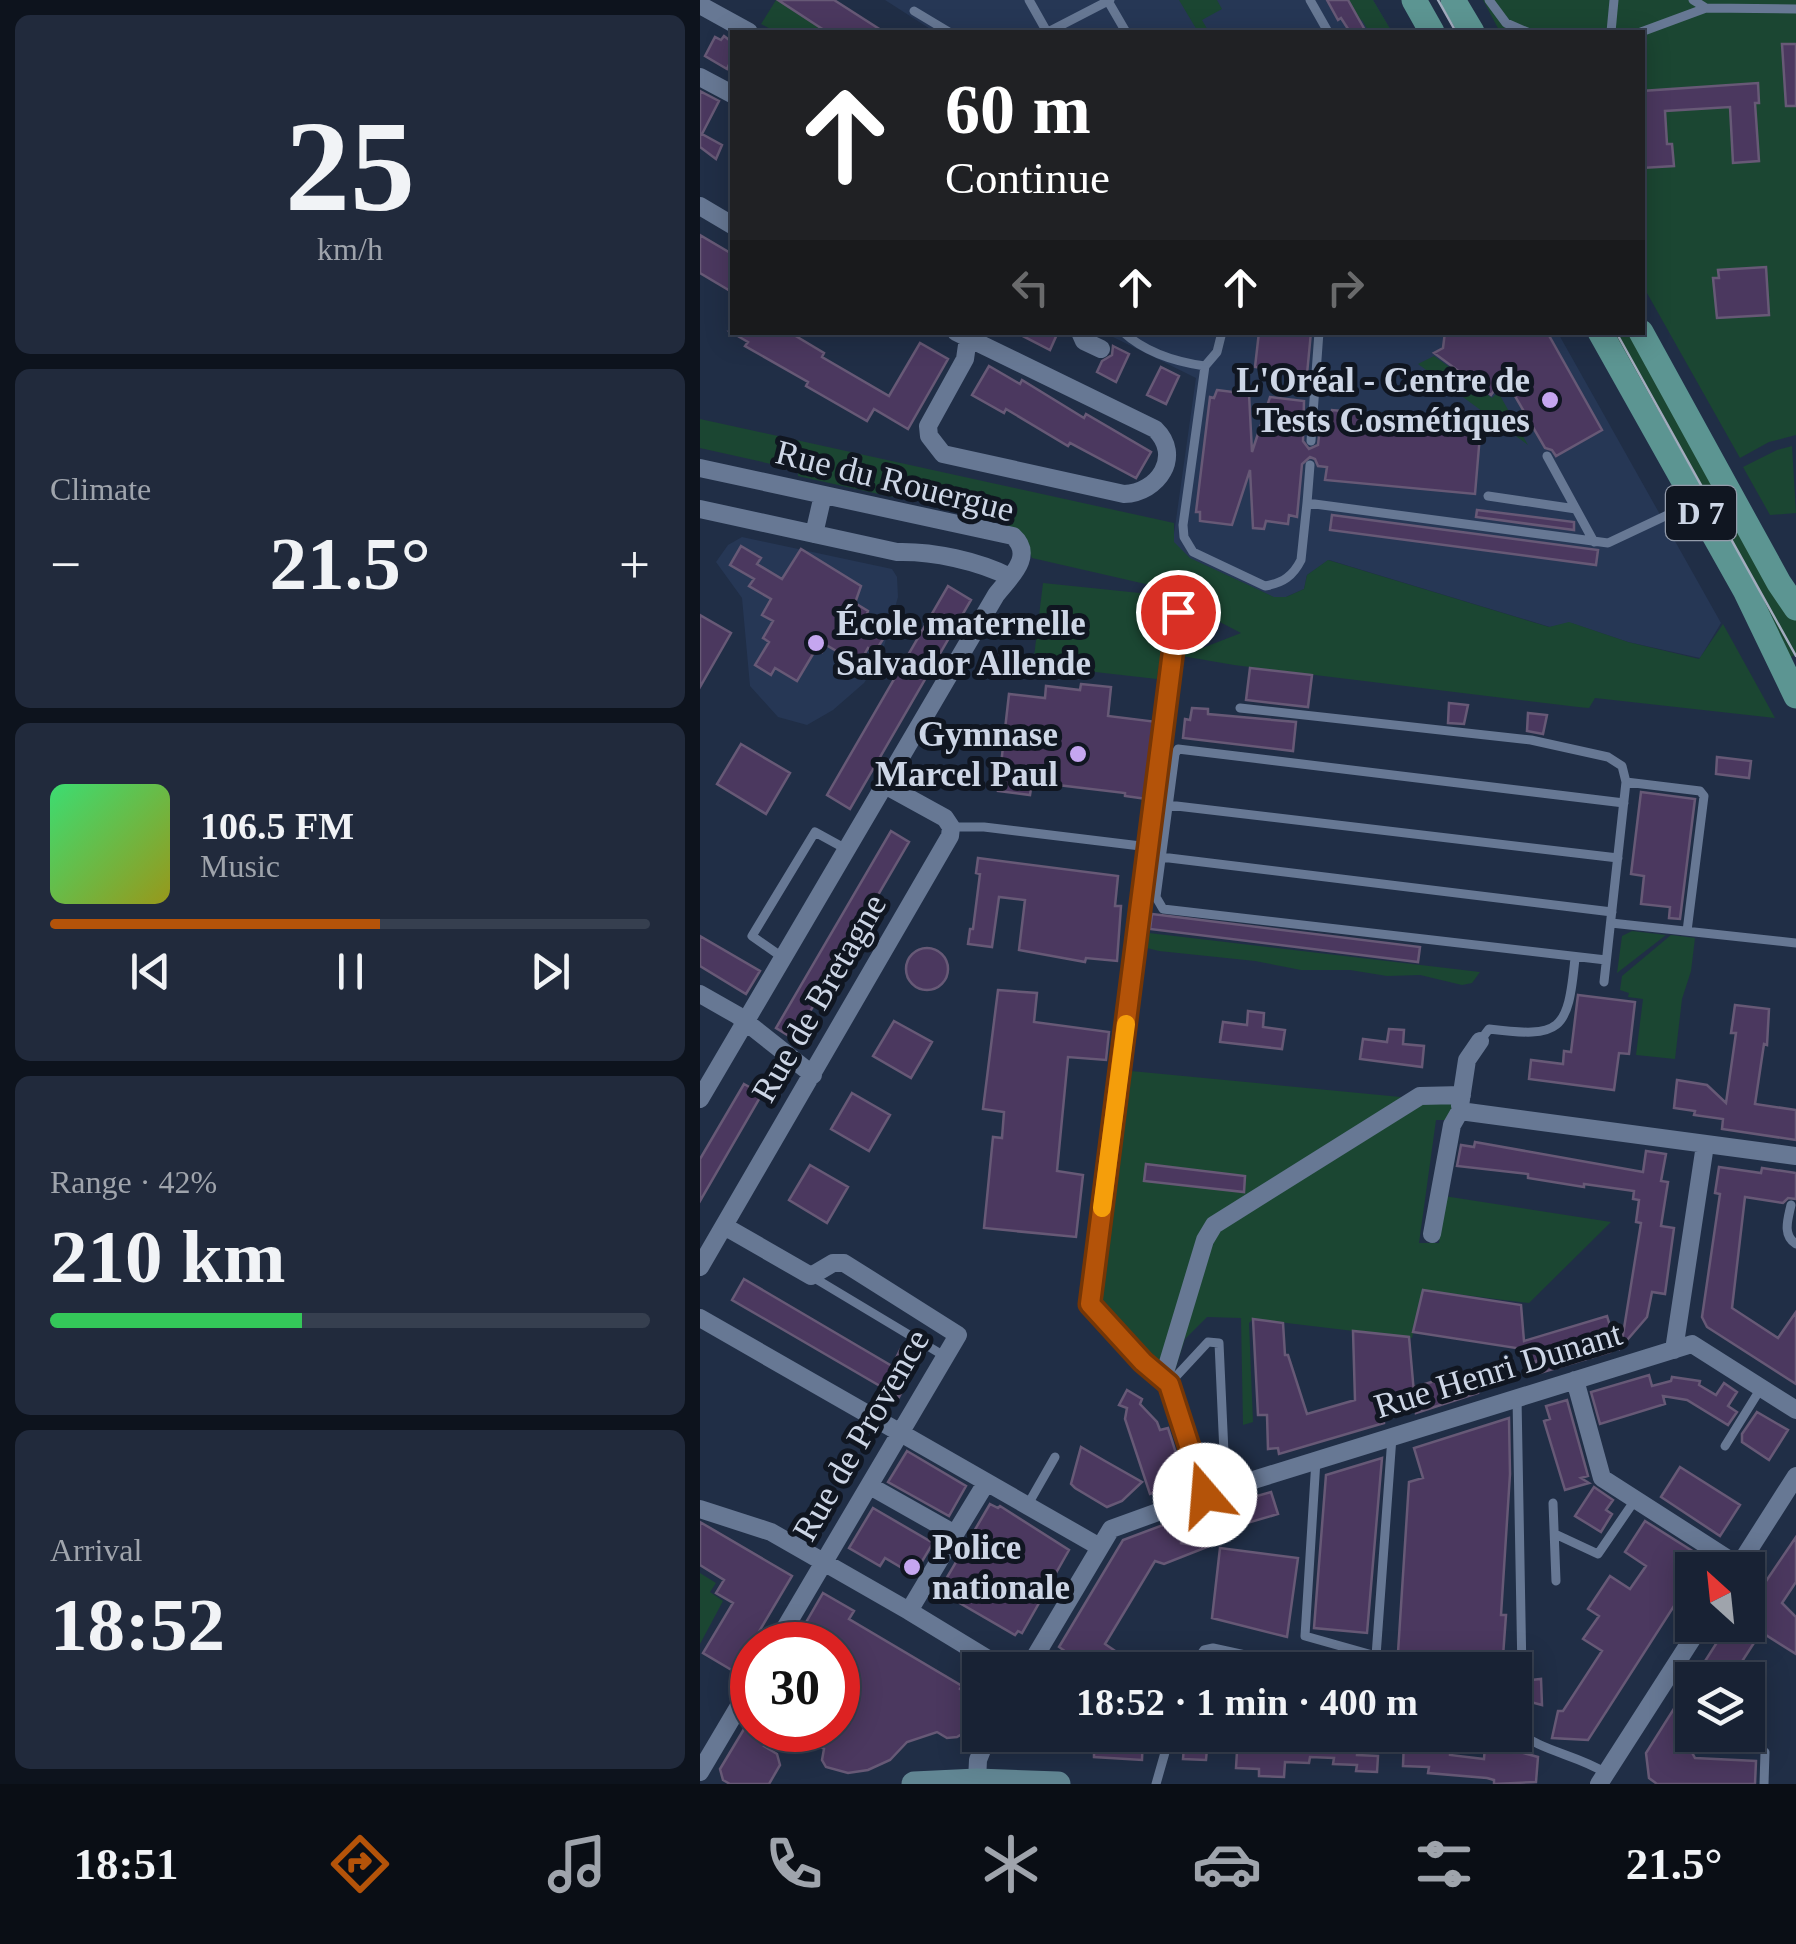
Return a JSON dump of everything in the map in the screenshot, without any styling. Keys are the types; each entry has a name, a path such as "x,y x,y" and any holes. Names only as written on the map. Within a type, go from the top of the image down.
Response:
{"main road":[{"path":"1414,0 1431,30"},
{"path":"1453,0 1471,30"},
{"name":"D 7","path":"1602,335 1746,592 1796,696"},
{"name":"D 7","path":"1643,335 1796,608"},
{"path":"914,1784 1058,1784"}],"street":[{"path":"700,6 745,30"},
{"path":"700,77 730,93"},
{"path":"700,206 730,224"},
{"path":"962,335 1155,429 1162,436 1166,453 1157,480 1137,493 1124,494 943,454 929,436 928,426 965,359 962,335"},
{"path":"1082,335 1101,349"},
{"name":"Rue du Rouergue","path":"700,468 1013,536 1024,554 1010,577 991,568 700,509"},
{"path":"814,534 824,494"},
{"path":"700,1099 1010,577"},
{"path":"885,786 946,818 951,827"},
{"name":"Rue de Bretagne","path":"700,1267 950,836 951,827"},
{"path":"700,994 747,1022 813,1074"},
{"path":"1432,1234 1452,1124 1461,1103 1468,1060 1480,1041"},
{"path":"1166,1381 1204,1240 1214,1224 1420,1096 1796,1156"},
{"path":"1674,1350 1704,1144"},
{"path":"724,1226 810,1276"},
{"name":"Rue de Provence","path":"790,1622 958,1335 844,1262 833,1263 810,1276"},
{"path":"700,1318 1098,1546 1036,1652"},
{"name":"Rue Henri Dunant","path":"1098,1546 1111,1528 1122,1522 1692,1344 1796,1410"},
{"path":"1147,1366 1166,1381 1205,1495"},
{"path":"1575,1380 1602,1478 1713,1552"},
{"path":"1747,1552 1796,1476"},
{"path":"910,1611 986,1482"},
{"path":"870,1486 955,1534"},
{"path":"700,1509 771,1532 977,1652"},
{"path":"1602,1779 1690,1642"},
{"path":"700,1772 730,1721"},
{"path":"977,1781 981,1752"}],"lane":[{"path":"1029,0 1047,30"},
{"path":"1310,0 1327,30"},
{"path":"1490,0 1506,23 1522,30"},
{"path":"1611,30 1614,0"},
{"path":"1693,0 1706,8"},
{"path":"1052,30 1109,1 1125,30"},
{"path":"1645,30 1706,8 1796,9"},
{"path":"914,11 946,30"},
{"path":"1128,335 1180,363 1205,366"},
{"path":"1221,335 1218,352 1205,366 1183,525 1188,546 1193,552 1266,586 1291,576 1301,560 1310,465"},
{"path":"1312,442 1319,335"},
{"path":"1547,456 1594,542"},
{"path":"1488,496 1576,510"},
{"path":"1307,503 1614,542 1695,502"},
{"path":"1147,1366 1090,1304 1178,612"},
{"path":"1240,708 1531,740 1608,757 1622,766 1626,782 1604,982"},
{"path":"1606,960 1163,910 1156,897 1178,749 1624,803"},
{"path":"1626,782 1700,792 1704,796 1688,931"},
{"path":"1168,805 1618,858"},
{"path":"951,827 984,827 1149,847"},
{"path":"785,959 752,936 815,832 846,849"},
{"path":"1161,857 1796,943"},
{"path":"1480,1041 1489,1029 1548,1032 1563,1019 1571,1000 1575,958"},
{"path":"1792,1205 1786,1226 1790,1240 1796,1244"},
{"path":"810,1276 946,1356"},
{"path":"1166,1381 1208,1342 1219,1343 1224,1453 1194,1461"},
{"path":"1725,1446 1761,1388"},
{"path":"1517,1398 1522,1652"},
{"path":"1316,1460 1305,1636 1376,1656 1392,1436"},
{"path":"1028,1506 1055,1456"},
{"path":"1554,1534 1598,1554 1636,1500"},
{"path":"1553,1503 1556,1580"},
{"path":"1203,1652 1213,1648 1232,1652"},
{"path":"1532,1743 1590,1763 1602,1779"},
{"path":"1156,1784 1165,1752"},
{"path":"1764,1784 1765,1752"}],"shaded area":[{"path":"885,0 1373,0 1391,30 932,30"},
{"path":"1559,335 1721,623 1700,658 1628,642 1571,623 1550,627 1329,560 1307,575 1304,589 1286,597 1273,597 1190,559 1173,541 1196,378 1113,337"},
{"name":"École maternelle Salvador Allende","path":"742,537 892,569 897,577 898,597 881,657 864,683 833,710 807,725 778,717 750,686 742,598 716,562 728,545"}],"green space":[{"path":"776,0 781,0 828,30 772,30 761,24"},
{"path":"1179,0 1217,0 1222,9 1202,20 1208,30 1197,30"},
{"path":"1348,0 1373,0 1391,30 1368,30 1362,20 1347,28 1342,18 1354,11"},
{"path":"1483,0 1796,0 1796,435 1769,442 1740,458 1645,290 1645,30 1499,30"},
{"path":"1610,335 1633,335 1796,620 1796,654 1785,661"},
{"path":"1434,356 1492,398 1498,392 1528,445 1418,364"},
{"path":"700,419 1174,523 1174,542 1190,558 1274,597 1286,597 1304,589 1307,575 1328,560 1549,627 1569,622 1628,642 1699,659 1723,624 1775,718 1595,698 1589,708 1578,707 1182,656 1241,633 1191,607 1176,591 1032,558 1024,540 1006,528 1008,517 894,491 892,497 798,476 798,470 700,448"},
{"path":"1792,446 1796,513 1770,515 1743,467"},
{"path":"1043,583 1169,596 1157,679 1033,665"},
{"path":"1632,931 1666,935 1617,973 1622,936"},
{"path":"1149,933 1480,972 1472,983 1462,985 1420,975 1301,970 1159,951 1147,948"},
{"path":"1671,935 1695,938 1675,1059 1636,1055 1643,999 1628,997 1629,993 1620,990 1622,976"},
{"path":"1131,1071 1453,1102 1449,1120 1436,1120 1419,1243 1439,1243 1444,1196 1611,1222 1529,1303 1423,1290 1412,1338 1253,1319 1249,1323 1253,1422 1243,1425 1241,1318 1207,1317 1185,1339 1175,1370 1157,1368 1101,1302"},
{"path":"700,1573 716,1583 710,1592 723,1601 700,1644"}],"building":[{"path":"778,0 834,0 881,30 824,30"},
{"path":"1327,0 1348,0 1365,30 1349,30 1341,18 1338,20"},
{"path":"724,36 730,40 727,69 705,56 715,37 721,40"},
{"path":"1782,44 1796,44 1796,106 1786,106"},
{"path":"1758,83 1759,103 1755,103 1759,161 1733,163 1730,107 1665,111 1667,144 1672,144 1674,166 1645,168 1645,91"},
{"path":"700,91 719,101 702,134 722,145 716,159 700,147"},
{"path":"700,235 730,253 730,291 700,273"},
{"path":"1766,267 1769,315 1717,318 1713,278 1719,278 1718,270"},
{"path":"736,335 794,335 824,353 822,357 889,396 920,343 948,359 908,429 874,409 867,421 745,346 748,342"},
{"path":"1021,335 1057,335 1050,350"},
{"path":"1259,335 1311,335 1307,374 1255,367"},
{"path":"1445,335 1549,335 1602,430 1556,456 1545,448 1504,377 1491,395 1434,353 1443,348"},
{"path":"1113,346 1129,354 1116,382 1097,372 1102,361 1112,355"},
{"path":"989,366 1020,384 1022,380 1151,452 1136,478 972,395"},
{"path":"1161,367 1179,376 1166,404 1147,395"},
{"path":"1217,390 1249,394 1252,452 1270,397 1304,401 1303,441 1309,449 1318,445 1321,418 1331,420 1332,410 1481,423 1475,494 1325,480 1327,467 1318,466 1310,457 1302,464 1297,517 1289,515 1288,524 1266,521 1264,529 1253,528 1250,470 1232,525 1200,521 1200,512 1196,512 1210,397 1214,398"},
{"path":"1477,510 1574,522 1574,530 1476,517"},
{"path":"1332,515 1598,550 1596,565 1330,530"},
{"path":"741,546 761,558 757,564 782,579 801,549 861,586 855,603 868,611 863,623 885,636 875,652 868,648 859,664 826,645 822,652 816,649 797,681 775,668 771,675 755,665 769,642 763,638 773,621 762,615 771,599 749,586 754,579 730,565"},
{"path":"948,586 971,600 850,809 827,795"},
{"path":"700,615 731,633 700,687"},
{"path":"1250,668 1312,675 1308,707 1246,700"},
{"name":"Gymnase Marcel Paul","path":"1081,684 1111,687 1108,716 1157,722 1147,799 1032,782 1030,795 998,791 1009,694 1045,698 1046,686 1080,690"},
{"path":"1449,703 1468,705 1464,724 1448,723"},
{"path":"1192,708 1208,709 1208,714 1296,722 1293,751 1183,738 1185,719 1190,720"},
{"path":"1528,713 1547,715 1543,734 1527,731"},
{"path":"741,744 790,773 766,814 717,784"},
{"path":"1717,757 1751,761 1749,778 1716,774"},
{"path":"1641,792 1695,799 1680,919 1669,918 1670,907 1641,904 1644,876 1631,874"},
{"path":"891,831 909,842 794,1039 776,1028"},
{"path":"978,858 1118,876 1115,906 1121,906 1117,961 1086,958 1085,962 1019,950 1025,900 999,897 992,947 968,944 980,874 976,873"},
{"path":"1152,914 1420,947 1418,962 1150,929"},
{"path":"700,936 760,971 746,994 700,966"},
{"path":"927,948 942,954 948,969 942,984 927,990 912,984 906,969 912,954"},
{"path":"998,990 1037,993 1034,1022 1109,1032 1106,1060 1068,1057 1057,1171 1083,1175 1076,1237 984,1228 993,1137 1002,1138 1004,1112 983,1109"},
{"path":"1578,995 1635,1002 1629,1054 1619,1053 1614,1090 1529,1079 1531,1060 1563,1064 1564,1051 1571,1052"},
{"path":"1735,1005 1769,1009 1767,1045 1764,1044 1755,1104 1796,1110 1796,1140 1722,1129 1723,1119 1674,1108 1677,1080 1707,1085 1726,1103 1736,1033 1731,1033"},
{"path":"1248,1011 1264,1013 1263,1027 1285,1030 1282,1049 1220,1042 1223,1022 1247,1025"},
{"path":"894,1021 932,1042 911,1078 873,1056"},
{"path":"1389,1029 1404,1030 1403,1044 1424,1046 1422,1067 1360,1059 1363,1039 1387,1042"},
{"path":"744,1084 762,1094 700,1201 700,1159"},
{"path":"852,1093 890,1115 869,1151 831,1129"},
{"path":"1475,1142 1643,1172 1646,1151 1666,1154 1661,1181 1668,1182 1661,1226 1674,1228 1665,1294 1652,1292 1647,1317 1621,1347 1641,1223 1636,1222 1639,1200 1633,1199 1634,1191 1584,1187 1528,1178 1528,1174 1457,1166 1461,1145 1474,1147"},
{"path":"1146,1164 1245,1176 1244,1192 1144,1181"},
{"path":"810,1165 848,1187 827,1223 789,1200"},
{"path":"1719,1167 1796,1173 1796,1199 1788,1198 1783,1203 1745,1197 1732,1308 1778,1338 1796,1312 1796,1384 1707,1327 1702,1317 1720,1194 1715,1193"},
{"path":"744,1279 892,1366 900,1350 919,1361 899,1397 732,1300"},
{"path":"1423,1290 1521,1305 1524,1341 1607,1316 1614,1339 1606,1341 1610,1352 1540,1373 1536,1361 1528,1363 1523,1349 1413,1332"},
{"path":"1253,1319 1283,1323 1285,1355 1307,1414 1355,1400 1353,1331 1409,1337 1414,1393 1383,1395 1384,1423 1279,1454 1278,1448 1268,1449 1267,1415 1258,1415"},
{"path":"1471,1370 1478,1393 1416,1413 1415,1387"},
{"path":"1649,1375 1652,1386 1671,1381 1672,1377 1700,1381 1699,1385 1716,1395 1724,1383 1737,1392 1728,1406 1737,1412 1728,1425 1687,1400 1663,1396 1665,1404 1600,1424 1591,1392"},
{"path":"1127,1390 1142,1399 1140,1404 1160,1430 1168,1428 1182,1472 1178,1473 1181,1484 1150,1494 1125,1419 1127,1408 1119,1405"},
{"path":"1567,1400 1588,1476 1581,1478 1589,1483 1565,1490 1544,1421 1550,1419 1546,1406"},
{"path":"1757,1412 1788,1430 1769,1460 1742,1442 1742,1434"},
{"path":"1509,1418 1510,1474 1501,1615 1506,1615 1503,1652 1398,1652 1409,1482 1423,1478 1414,1448"},
{"path":"1081,1447 1142,1482 1122,1501 1107,1507 1071,1484"},
{"path":"907,1451 966,1486 949,1516 888,1482"},
{"path":"1382,1458 1367,1633 1314,1628 1326,1475"},
{"path":"1680,1467 1740,1505 1720,1536 1661,1497"},
{"path":"1594,1487 1613,1500 1606,1510 1612,1514 1601,1532 1575,1516"},
{"path":"1271,1492 1278,1514 1223,1530 1225,1505"},
{"path":"990,1504 1000,1506 1069,1550 1022,1633 1018,1631 1015,1635 939,1591"},
{"path":"873,1508 933,1543 914,1575 885,1558 880,1566 849,1548"},
{"path":"1187,1516 1193,1539 1180,1543 1207,1547 1164,1564 1155,1561 1105,1644 1117,1652 1066,1652 1059,1647 1123,1540"},
{"path":"1645,1521 1694,1552 1675,1552 1675,1604 1588,1740 1552,1738 1558,1711 1563,1711 1602,1651 1583,1639 1599,1616 1588,1609 1610,1576 1630,1589 1646,1566 1625,1552"},
{"path":"700,1522 792,1576 765,1622 730,1622 730,1669 703,1653 733,1603 716,1593 724,1580 700,1565"},
{"path":"1796,1537 1796,1582 1782,1603 1796,1617 1796,1654 1765,1635 1765,1583"},
{"path":"1220,1548 1298,1558 1287,1637 1212,1618"},
{"path":"823,1593 854,1611 849,1619 854,1622 806,1622"},
{"path":"860,1626 962,1686 962,1734 957,1737 947,1738 937,1732 907,1742 890,1760 868,1770 848,1773 826,1767 823,1752 860,1752"},
{"path":"1717,1642 1755,1642 1742,1662 1704,1662"},
{"path":"1541,1679 1542,1705 1532,1702 1532,1680"},
{"path":"1675,1707 1675,1752 1692,1752 1695,1758 1756,1761 1755,1784 1657,1784 1649,1778 1646,1753"},
{"path":"730,1752 774,1752 780,1765 769,1784 730,1784 723,1780 720,1769"},
{"path":"1094,1752 1142,1752 1142,1760 1094,1757"},
{"path":"1184,1752 1207,1752 1206,1760 1183,1759"},
{"path":"1237,1752 1357,1752 1378,1756 1377,1772 1356,1771 1357,1765 1333,1764 1334,1758 1310,1757 1309,1763 1285,1762 1284,1777 1259,1776 1259,1769 1236,1768"},
{"path":"1404,1752 1450,1752 1484,1759 1485,1752 1520,1752 1538,1757 1536,1782 1494,1784 1494,1780 1487,1778 1428,1773 1429,1767 1403,1766"}],"tram line":[{"path":"1438,0 1455,30"},
{"path":"1618,335 1796,656"}],"slow traffic":[{"path":"1102,1208 1126,1024"}],"place":[{"name":"L'Oréal - Centre de Tests Cosmétiques","path":"1550,400"},
{"name":"École maternelle Salvador Allende","path":"816,643"},
{"name":"Gymnase Marcel Paul","path":"1078,754"},
{"name":"Police nationale","path":"912,1567"}],"route":[{"path":"1178,612 1090,1304 1143,1362 1169,1384 1205,1495"}]}
